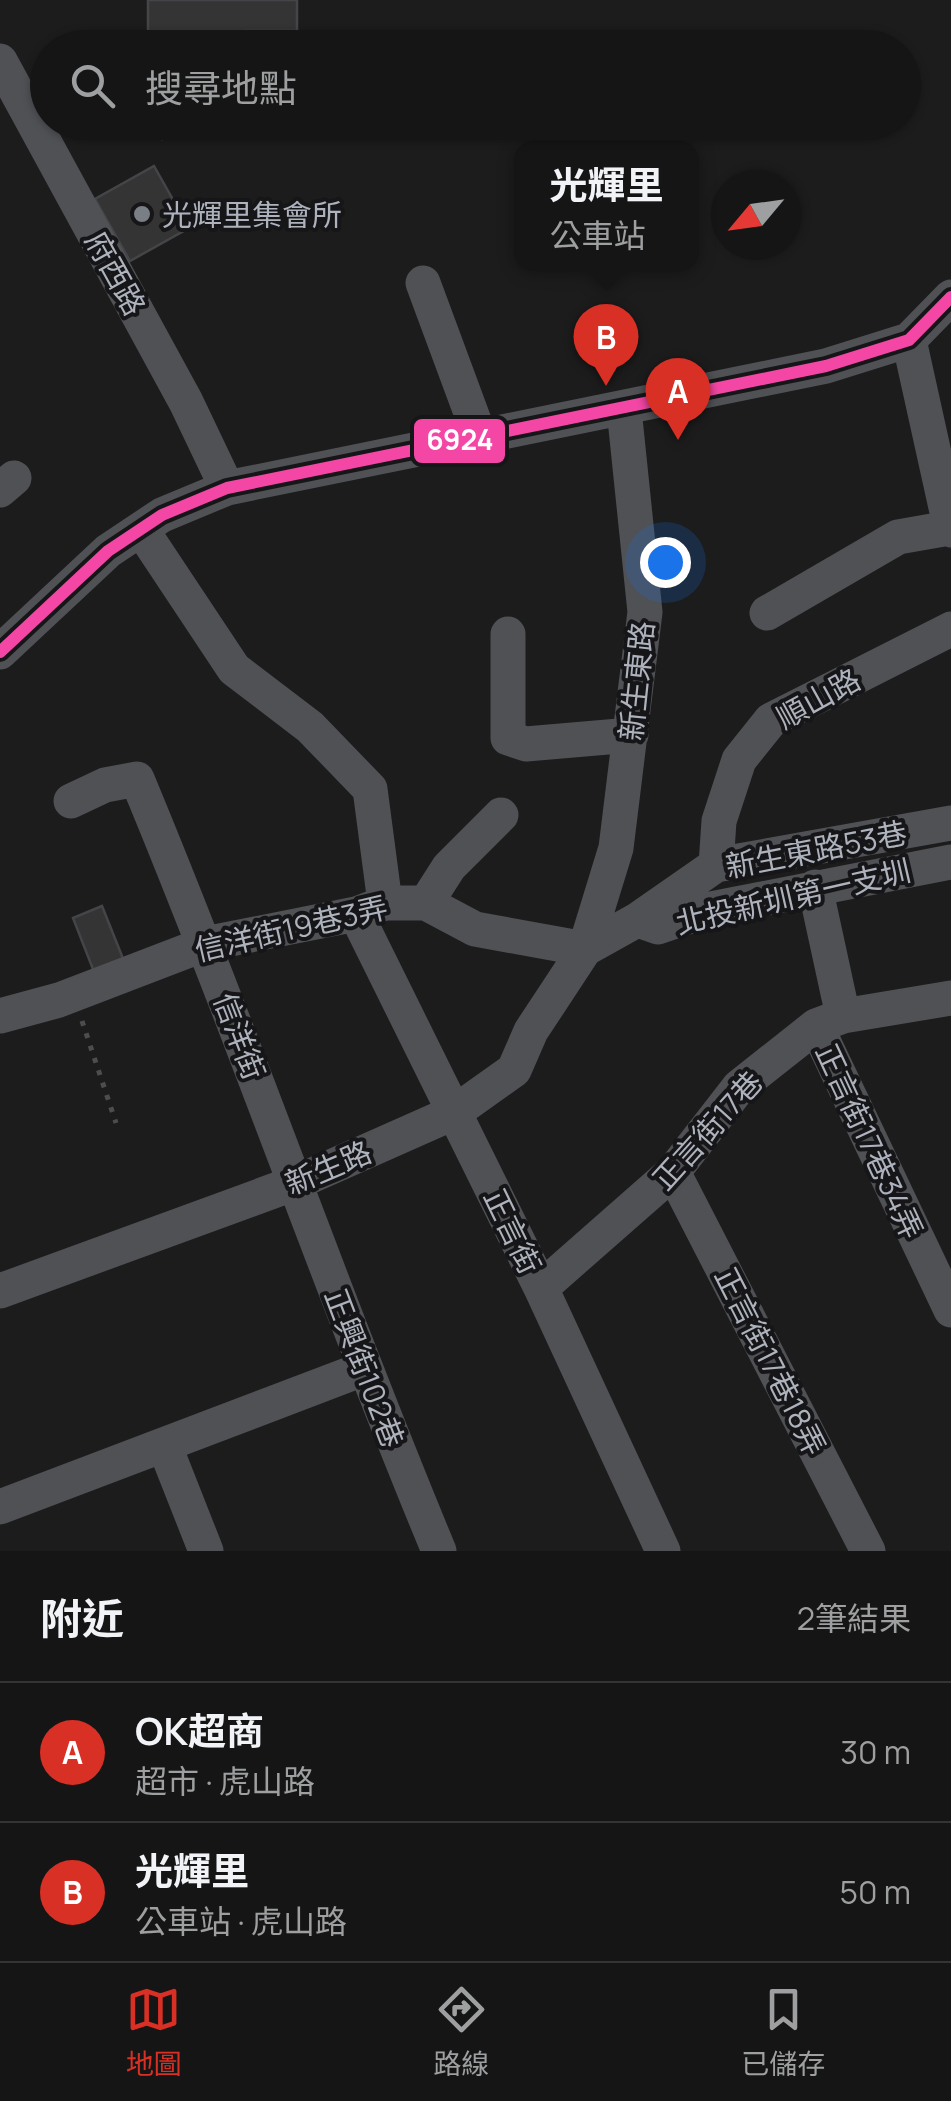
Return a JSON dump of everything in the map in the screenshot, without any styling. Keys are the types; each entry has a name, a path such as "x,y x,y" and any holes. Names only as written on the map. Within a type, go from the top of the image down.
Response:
{"street":[{"name":"府西路","path":"0,61 30,116"},
{"name":"府西路","path":"43,140 186,402 227,488"},
{"path":"424,283 480,437"},
{"path":"0,652 108,551 162,515 227,488 826,366 909,340 951,297"},
{"path":"767,614 898,537 950,529 909,340"},
{"name":"新生東路","path":"585,949 616,848 645,612 624,408"},
{"name":"正言街","path":"140,530 234,669 310,727 370,789 370,909 455,1112 663,1551"},
{"name":"順山路","path":"716,865 718,821 739,760 771,720 951,629"},
{"path":"508,634 508,738 526,744 631,735"},
{"name":"信洋街","path":"70,801 105,785 136,780 205,944 295,1182"},
{"path":"426,903 449,867 501,815"},
{"name":"新生東路53巷","path":"585,949 637,920 716,865 951,824"},
{"name":"北投新圳第一支圳","path":"637,920 658,927 711,908 951,862"},
{"name":"正言街17巷34弄","path":"815,886 829,1021 951,1310"},
{"name":"信洋街19巷3弄","path":"0,1016 73,994 205,944 370,909 426,903 475,929 585,949"},
{"name":"新生路","path":"0,1291 295,1182 455,1112 514,1070 531,1031 585,949"},
{"name":"正言街17巷","path":"541,1288 673,1172 739,1087 829,1021 951,998"},
{"name":"正言街17巷18弄","path":"673,1172 868,1551"},
{"name":"正興街102巷","path":"295,1182 364,1369 439,1551"},
{"path":"0,1507 364,1369"},
{"path":"165,1446 206,1551"}],"path":[{"path":"73,994 116,1123"}],"building":[{"path":"148,0 297,0 297,30 148,30"},
{"name":"光輝里集會所","path":"154,166 189,228 130,261 95,199"},
{"path":"102,906 126,966 96,977 73,918"}],"transit line":[{"name":"6924","path":"0,652 108,551 162,515 227,488 826,366 909,340 951,297"}],"place":[{"name":"光輝里集會所","path":"142,214"},
{"name":"光輝里","path":"606,386"},
{"name":"OK超商","path":"678,440"}]}
